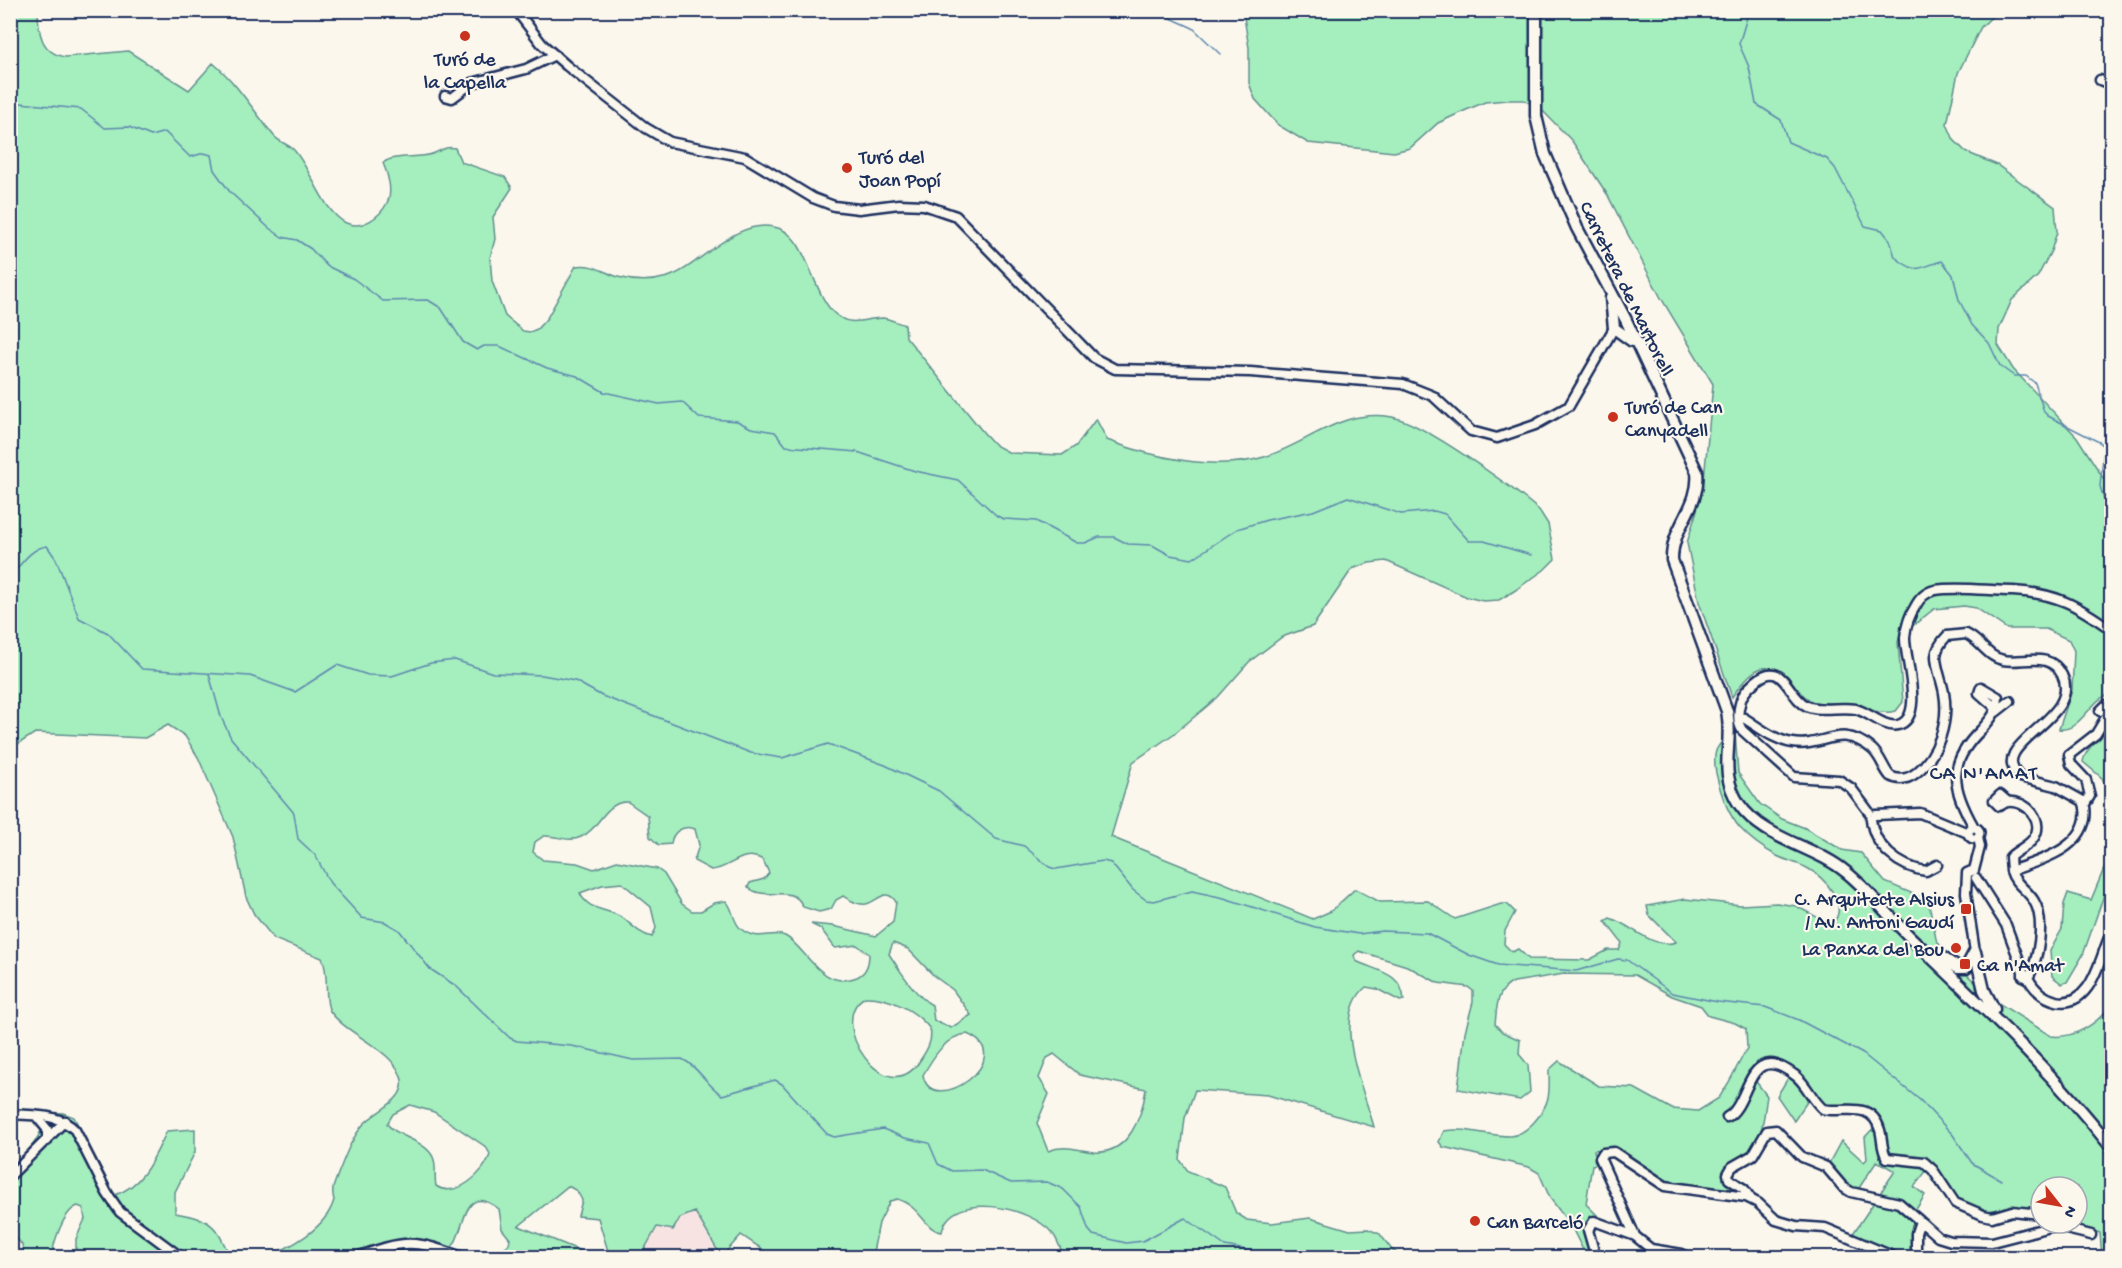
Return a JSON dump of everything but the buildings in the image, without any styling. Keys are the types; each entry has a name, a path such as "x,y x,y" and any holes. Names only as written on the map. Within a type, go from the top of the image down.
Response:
{"main road":[{"name":"Carretera de Martorell","path":"1536,10 1536,116 1545,154 1577,228 1626,314 1626,320 1670,418 1697,472 1697,490 1676,535 1672,560 1727,711 1729,729 1726,768 1730,786 1739,803 1753,820 1778,835 1825,857 1866,890 2062,1085 2112,1148"},
{"path":"1610,284 1616,326 1638,346"},
{"path":"1610,284 1637,331 1688,451"},
{"path":"1616,326 1618,316 1626,320 1637,331"},
{"path":"1866,890 1878,897 2035,1049 2062,1085"},
{"path":"1948,974 1965,982 1976,981 1973,970 1975,952"},
{"path":"1940,956 1958,968 1973,970"},
{"path":"1965,982 1973,970"},
{"path":"1973,970 1994,1009"},
{"path":"1965,982 1974,998"}],"street":[{"path":"516,10 542,44 646,128 670,142 745,157 813,198 834,206 859,209 899,204 924,205 956,216 1094,358 1115,369 1250,372 1403,384 1433,396 1471,431 1497,438 1528,429 1569,406 1616,326"},
{"path":"445,96 452,98 472,83 526,69 555,55"},
{"path":"2100,80 2112,85"},
{"path":"1937,865 1930,871 1899,861 1877,840 1872,815 1844,783 1832,778 1794,777 1750,736 1742,725 1741,699 1747,690 1762,677 1772,674 1783,678 1800,702 1810,707 1856,709 1896,725 1908,718 1913,708 1905,638 1913,609 1923,597 1935,590 2029,592 2056,597 2073,603 2112,630"},
{"path":"1743,714 1753,717 1758,728 1774,737 1797,744 1828,736 1853,739 1872,749 1890,776 1897,779 1906,778 1918,771 1930,758 1943,728 1946,703 1937,665 1938,647 1947,636 1966,634 1997,658 2011,661 2038,659 2051,664 2061,673 2064,693 2058,709 2014,750 2012,762 2020,777 2065,789 2085,804"},
{"path":"1975,952 1966,893 1973,876 1980,846 1978,837 1972,838 1960,803 1955,785 1956,766 1971,741 1996,711 2010,701"},
{"path":"2011,871 2070,844 2084,823 2085,804 2090,796 2086,780 2071,764 2069,755 2096,734 2111,709 2106,705 2100,711"},
{"path":"2007,802 2026,807 2036,817 2037,825 2032,840 2010,856 2011,871 2017,883 2033,898 2039,918 2036,960 2027,974"},
{"path":"1872,815 1920,813 1971,830"},
{"path":"1973,876 2006,925 2035,989 2051,999 2060,1002 2075,999 2093,980 2112,931"},
{"path":"1727,1117 1737,1109 1756,1071 1762,1066 1777,1067 1799,1079 1822,1109 1855,1108 1872,1117 1881,1131 1883,1153 1887,1158 1924,1162 1934,1170 1954,1203 1988,1217 2008,1211 2029,1213"},
{"path":"10,1114 36,1116 75,1130 107,1193 120,1212 182,1257"},
{"path":"10,1176 46,1142 55,1124"},
{"path":"1897,1257 1825,1228 1796,1226 1776,1220 1752,1199 1747,1191 1729,1179 1728,1174 1732,1167 1753,1155 1767,1131 1773,1129 1780,1132 1802,1157 1826,1167 1843,1188 1899,1203 1940,1238 1992,1242 2029,1231"},
{"path":"1635,1236 1600,1158 1603,1152 1614,1152 1671,1189 1720,1192 1752,1199"},
{"path":"1596,1257 1588,1230 1594,1221 1635,1236 1652,1249 1682,1254 1687,1257"},
{"path":"1916,1257 1916,1229 1920,1221"},
{"path":"354,1257 399,1243 421,1242 465,1257"}],"shaded area":[{"path":"695,1212 719,1257 640,1258 657,1227"}],"green space":[{"path":"38,10 42,40 57,55 65,57 128,51 189,90 213,63 238,88 274,136 293,149 330,209 346,223 358,225 370,221 384,208 389,199 390,188 383,163 394,158 426,155 446,148 455,148 461,162 505,177 512,188 493,217 495,239 490,258 492,281 505,316 523,331 530,332 537,329 547,318 576,266 592,267 631,280 662,279 680,272 733,235 762,226 778,228 788,233 796,242 827,305 835,314 847,321 883,318 905,325 906,337 983,432 995,445 1010,453 1062,455 1076,446 1096,419 1107,440 1163,457 1205,463 1245,461 1264,457 1340,422 1373,416 1392,417 1406,422 1445,443 1489,472 1539,510 1548,524 1555,559 1544,570 1499,600 1483,601 1467,597 1386,561 1369,563 1352,569 1313,626 1282,637 1249,662 1218,697 1175,733 1133,762 1111,837 1313,919 1331,911 1355,889 1380,902 1428,901 1455,919 1507,904 1515,912 1505,931 1504,944 1512,952 1518,949 1529,959 1589,960 1608,950 1619,950 1622,943 1605,921 1610,918 1659,943 1676,942 1649,915 1647,906 1685,899 1741,905 1777,903 1796,906 1826,922 1833,923 1837,916 1837,900 1821,878 1807,868 1777,856 1757,843 1740,828 1728,809 1716,773 1715,754 1723,740 1735,732 1738,773 1760,804 1782,819 1805,828 1842,850 1861,853 1885,882 1923,898 1930,908 1936,939 1946,955 1995,1001 2051,1036 2069,1035 2093,1024 2111,1005 2111,1257 2102,1257 2100,1233 2089,1229 2089,1175 2029,1175 2029,1208 2017,1207 1986,1211 1954,1195 1933,1162 1914,1187 1925,1195 1915,1211 1920,1257 1906,1257 1852,1235 1895,1171 1877,1161 1857,1191 1847,1187 1828,1165 1841,1141 1864,1162 1867,1159 1865,1137 1880,1121 1854,1104 1826,1105 1813,1093 1794,1121 1777,1096 1793,1070 1764,1063 1748,1071 1767,1096 1758,1140 1750,1152 1731,1162 1723,1172 1726,1181 1736,1189 1674,1185 1616,1148 1594,1150 1597,1164 1592,1165 1586,1204 1597,1215 1584,1228 1591,1254 1582,1248 1571,1226 1550,1198 1539,1173 1529,1167 1443,1147 1439,1142 1444,1131 1461,1130 1510,1136 1523,1132 1543,1110 1549,1095 1549,1070 1559,1061 1599,1086 1634,1088 1672,1109 1698,1111 1719,1098 1729,1082 1747,1048 1746,1029 1735,1023 1709,1016 1701,1006 1672,996 1635,975 1564,974 1514,982 1508,985 1501,994 1495,1024 1502,1032 1520,1040 1519,1054 1528,1065 1530,1092 1520,1100 1458,1089 1473,991 1468,987 1438,983 1407,966 1359,951 1354,955 1356,961 1393,978 1402,991 1404,1000 1400,1001 1377,989 1366,987 1356,1000 1351,1017 1350,1035 1353,1055 1374,1127 1268,1095 1195,1090 1185,1118 1180,1160 1188,1171 1225,1187 1236,1213 1247,1220 1272,1223 1310,1218 1350,1230 1368,1229 1380,1234 1392,1250 1403,1257 1065,1257 1054,1235 1042,1224 1011,1210 975,1207 960,1210 948,1219 942,1232 931,1227 912,1207 897,1199 890,1201 879,1223 872,1257 774,1257 741,1235 725,1253 719,1253 695,1212 680,1218 673,1230 657,1227 640,1257 615,1253 614,1257 605,1257 608,1251 598,1218 578,1216 582,1200 577,1191 568,1186 519,1226 596,1257 494,1257 509,1244 510,1239 502,1229 499,1209 487,1202 478,1201 471,1204 452,1247 444,1252 422,1258 263,1257 295,1243 315,1229 323,1220 334,1200 334,1184 354,1137 367,1121 399,1094 402,1080 398,1069 381,1051 347,1028 330,1011 327,1000 326,971 322,958 274,939 254,914 246,897 233,837 198,757 185,736 168,725 145,738 35,733 18,744 11,758 10,11","holes":["628,802 648,816 650,837 659,845 671,844 673,836 682,828 695,829 699,845 694,861 711,870 748,856 763,860 769,873 764,879 750,883 748,887 755,891 793,896 803,907 819,912 831,909 836,900 843,896 854,902 866,904 881,896 889,895 896,902 893,922 876,936 833,926 811,924 821,929 835,948 857,945 869,954 863,973 844,980 833,978 815,966 785,936 775,934 759,936 741,929 726,901 714,903 701,911 692,911 682,904 664,874 657,869 617,861 594,869 577,863 543,860 533,852 535,842 544,836 567,839 581,837 593,828 613,806","622,883 651,907 656,928 652,937 640,932 624,919 588,904 580,893 602,885","893,943 908,949 934,976 953,990 971,1015 951,1028 934,1021 932,1005 914,989 889,954","865,997 874,997 892,1002 918,1016 931,1033 930,1041 921,1059 907,1073 892,1076 878,1070 865,1058 856,1041 852,1024 854,1009","967,1034 981,1044 984,1056 979,1069 969,1080 955,1088 941,1091 929,1087 923,1075 946,1043 959,1035","1054,1054 1080,1075 1146,1089 1137,1122 1125,1141 1106,1151 1094,1152 1065,1148 1048,1151 1037,1123 1049,1094 1039,1078 1047,1058","410,1105 434,1112 486,1147 490,1154 487,1161 476,1176 461,1187 444,1189 436,1186 433,1157 424,1147 398,1133 387,1124 393,1114"]},
{"path":"1243,11 1998,11 1981,27 1958,73 1947,124 1954,140 1966,152 1997,165 2055,207 2057,232 2051,251 2038,276 2012,300 1999,329 1998,345 2013,369 2077,437 2111,490 2111,695 2098,700 2074,725 2067,729 2059,729 2072,690 2074,651 2069,640 2046,629 2007,629 1976,608 1964,606 1934,609 1900,636 1898,642 1903,702 1896,711 1882,712 1815,702 1779,674 1771,669 1763,668 1755,671 1744,681 1732,697 1699,602 1687,543 1703,490 1713,384 1661,298 1607,194 1572,141 1541,109 1524,100 1507,100 1485,102 1464,111 1438,123 1410,148 1394,152 1308,143 1278,125 1255,99 1249,83 1249,48"},
{"path":"2111,721 2111,796 2102,778 2083,762 2087,751"},
{"path":"2111,796 2111,875 2083,955 2067,982 2062,984 2052,976 2050,951 2062,929 2064,904 2068,893 2091,900 2108,859"},
{"path":"45,1112 63,1113 74,1117 115,1195 141,1177 167,1131 195,1129 195,1152 175,1192 175,1213 197,1218 211,1225 221,1237 230,1257 76,1257 76,1239 85,1219 83,1208 78,1206 64,1220 52,1257 24,1257 22,1245 11,1231 11,1169 29,1150 38,1136 42,1129"}],"waterway":[{"path":"1153,10 1193,28 1220,54"},
{"path":"1735,10 1748,14 1739,44 1749,67 1756,104 1781,120 1788,142 1827,159 1835,168 1865,226 1882,230 1890,240 1895,257 1914,268 1942,261 1953,275 1959,300 1972,325 1989,343 2000,366 2014,376 2026,376 2035,383 2044,412 2048,416 2101,443 2104,448 2100,486 2104,499 2112,509"},
{"path":"10,102 81,109 105,128 129,127 151,136 165,132 190,157 204,153 211,155 214,170 230,192 269,228 282,237 297,240 311,249 327,266 354,279 383,301 428,300 441,308 463,342 477,350 484,346 499,346 547,368 577,376 604,392 659,404 682,402 699,418 737,421 751,428 775,432 786,446 857,452 915,471 958,480 997,516 1004,519 1036,521 1077,543 1085,543 1099,537 1114,537 1128,544 1152,545 1170,555 1192,559 1237,529 1267,520 1313,511 1348,497 1401,514 1434,511 1445,514 1469,541 1484,541 1531,555"},
{"path":"10,577 31,554 47,546 56,559 79,618 108,633 142,669 250,676 295,692 337,665 368,675 392,676 431,663 455,660 493,673 542,675 575,681 602,696 751,753 782,758 828,744 885,765 939,791 996,839 1024,846 1049,867 1056,869 1103,861 1111,863 1133,890 1146,900 1154,901 1192,891 1224,898 1315,927 1359,934 1382,931 1427,933 1469,955 1498,965 1576,971 1618,959 1627,960 1672,993 1718,1002 1765,1007 1799,1020 1863,1054 1920,1100 1953,1135 1972,1163 2001,1180"},
{"path":"209,674 221,717 231,738 294,813 298,839 315,855 330,883 362,918 385,922 399,930 430,969 456,986 510,1038 517,1041 572,1046 633,1060 682,1059 722,1095 775,1080 782,1084 827,1134 834,1137 883,1129 905,1138 929,1143 938,1164 952,1171 982,1170 1011,1183 1047,1182 1063,1189 1081,1207 1088,1229 1093,1235 1126,1243 1143,1241 1185,1218 1225,1246 1289,1258"},
{"path":"1338,1258 1349,1254 1359,1258"}],"place":[{"name":"Turó de la Capella","path":"465,36"},
{"name":"Turó del Joan Popí","path":"847,168"},
{"name":"Turó de Can Canyadell","path":"1613,417"},
{"name":"C. Arquitecte Alsius / Av. Antoni Gaudí","path":"1966,909"},
{"name":"La Panxa del Bou","path":"1956,948"},
{"name":"Ca n'Amat","path":"1965,964"},
{"name":"Can Barceló","path":"1475,1221"}],"district":[{"name":"CA N'AMAT","path":"1984,772"}]}
